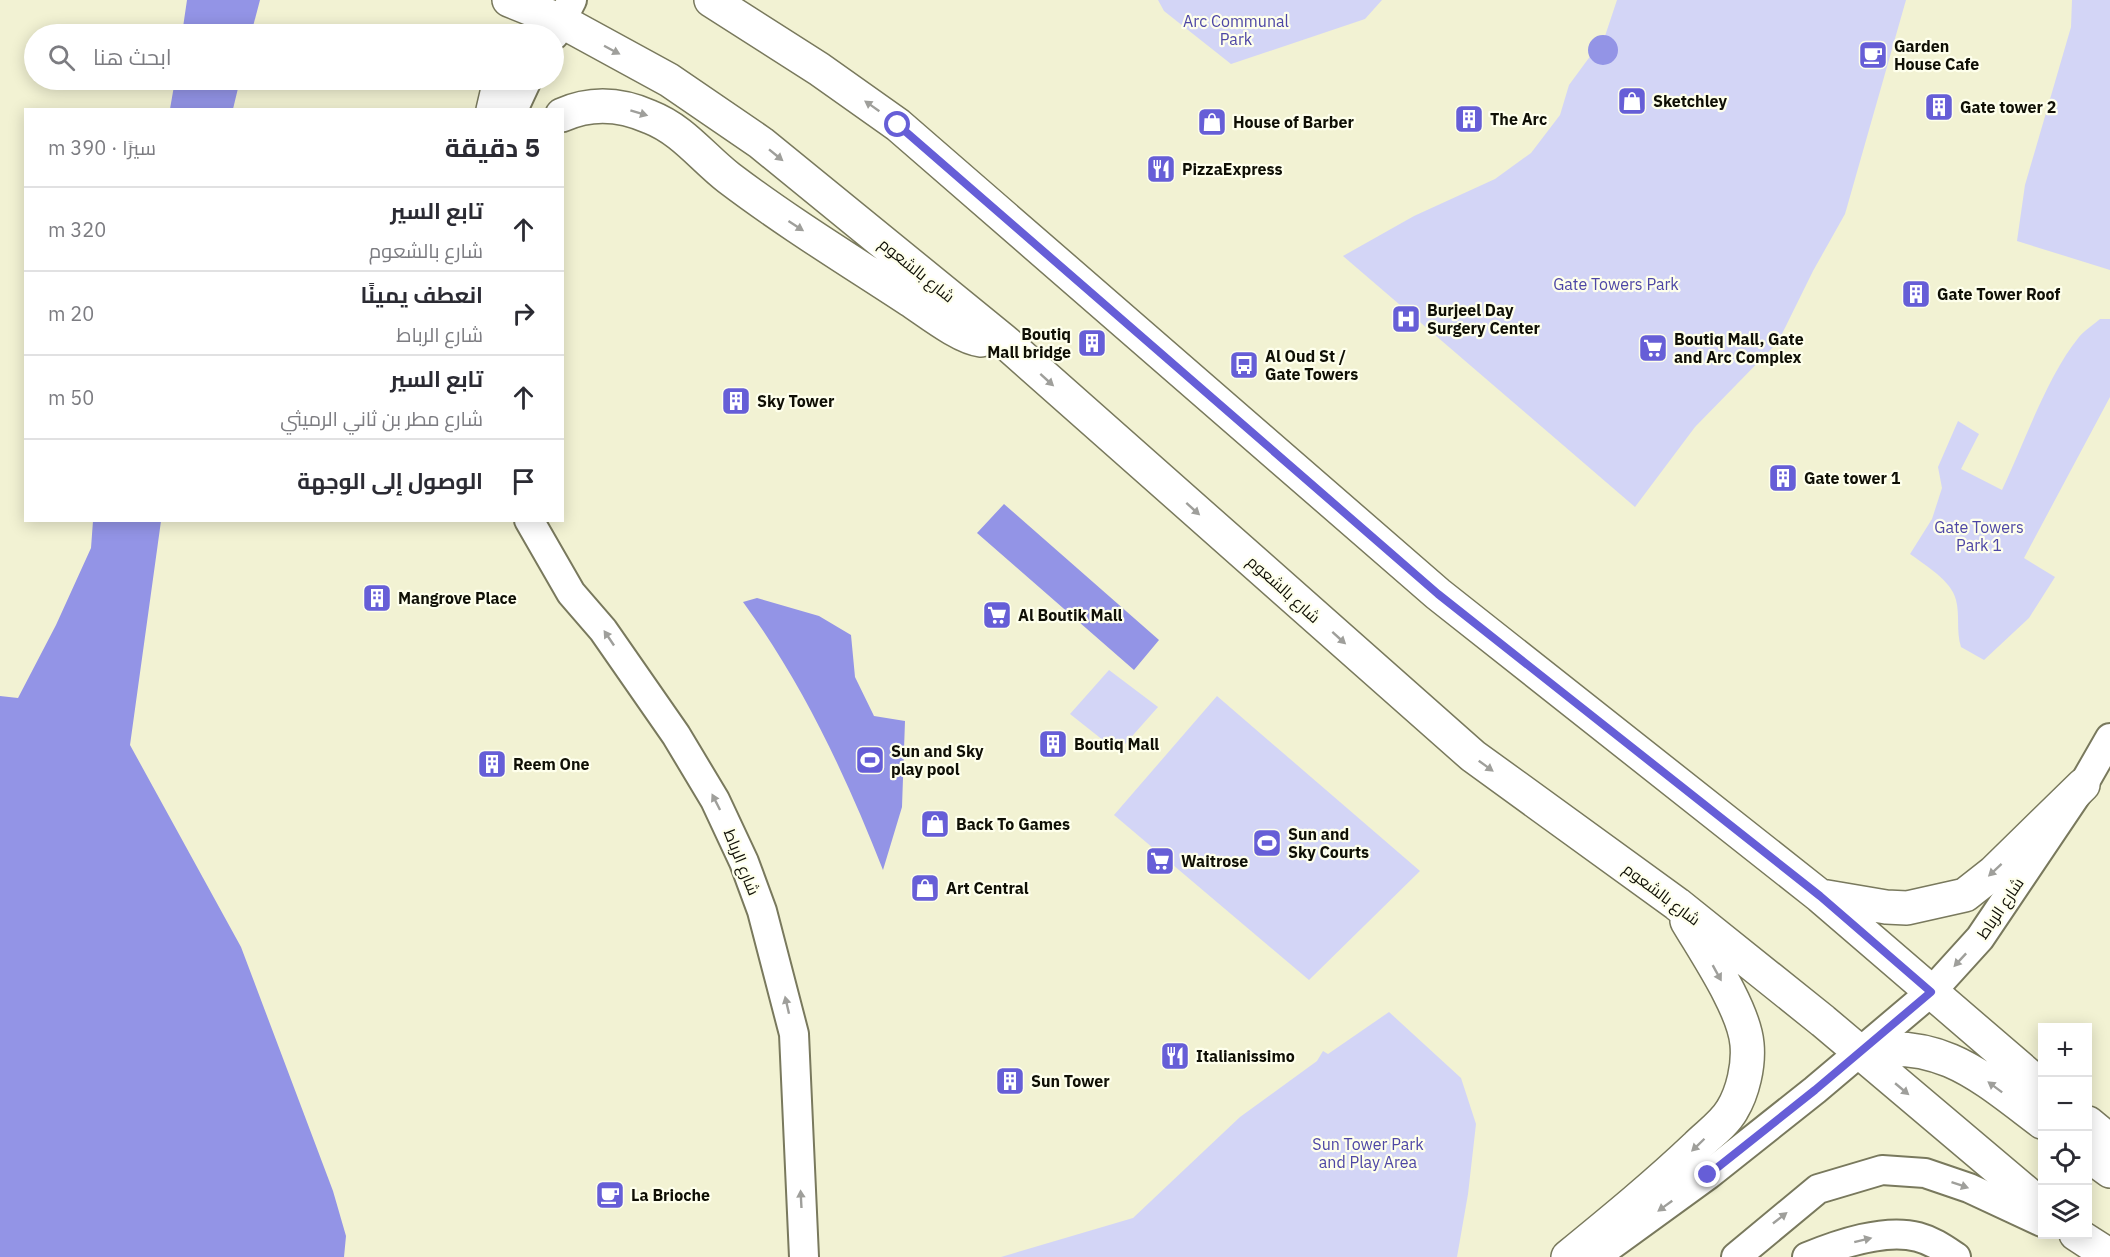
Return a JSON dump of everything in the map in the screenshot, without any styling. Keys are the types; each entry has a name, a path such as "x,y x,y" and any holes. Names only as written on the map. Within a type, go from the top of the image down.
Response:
{"main road":[{"path":"711,0 819,69 898,125 1438,594 1820,896 2038,1083"},
{"name":"شارع بالشعوم","path":"522,11 562,19 669,80 761,142 1004,341 1473,756 1677,904 2038,1202"},
{"path":"493,108 498,90"},
{"path":"564,114 589,106 622,108 651,117 691,141 726,176 791,223 940,319 974,339 1004,341"},
{"path":"1820,896 1886,907 1907,908 1965,895 1993,873 2083,785"},
{"path":"1568,1257 1671,1171 1710,1134 1732,1111 1743,1085 1747,1043 1740,1021 1721,980 1677,904"},
{"path":"1858,1052 1900,1047 1941,1056 1979,1074 2038,1118"},
{"path":"2092,1127 2110,1142"},
{"path":"2092,1158 2110,1171"}],"street":[{"path":"514,108 522,90"},
{"name":"شارع الرباط","path":"530,522 571,593 603,630 676,735 715,800 744,862 762,911 794,1034 804,1257"},
{"name":"شارع الرباط","path":"1595,1257 1708,1175 1815,1090 1931,992 1980,938 2083,785 2110,738"},
{"path":"1736,1257 1818,1189 1882,1170 1925,1173 1969,1188 2038,1220"},
{"path":"1807,1257 1858,1241 1901,1234 1936,1244 1956,1257"}],"green space":[{"name":"Arc Communal Park","path":"1158,0 1382,0 1365,19 1231,64 1164,11"},
{"name":"Gate Towers Park","path":"1617,0 1906,0 1845,214 1813,271 1778,342 1695,427 1635,507 1343,256 1414,216 1495,179 1531,153 1560,115 1569,85 1605,36"},
{"path":"2072,0 2110,0 2110,270 2017,241 2025,185 2071,27"},
{"name":"Gate Towers Park 1","path":"2100,319 2110,319 2110,397 2024,558 2055,577 2029,618 1984,660 1961,647 1956,600 1949,586 1910,554 1932,519 1942,488 1938,467 1958,421 1979,434 1961,469 2002,490 2046,390 2067,353 2079,337"},
{"path":"1109,670 1158,707 1118,752 1070,714"},
{"name":"Sun and Sky Courts","path":"1217,696 1420,871 1309,980 1114,815"},
{"name":"Sun Tower Park and Play Area","path":"1389,1012 1461,1078 1476,1124 1468,1194 1457,1257 1001,1257 1133,1218 1240,1117 1317,1061 1323,1051 1328,1054"}],"water":[{"path":"187,0 260,0 254,24 183,24"},
{"path":"1603,35 1614,39 1618,50 1614,61 1603,65 1592,61 1588,50 1592,39"},
{"path":"173,90 238,90 233,108 170,108"},
{"path":"1004,504 1159,640 1134,670 977,533"},
{"path":"93,522 161,522 130,745 241,947 333,1191 346,1236 344,1257 0,1257 0,696 18,698 56,625 91,548"},
{"name":"Sun and Sky play pool","path":"757,598 819,616 851,635 855,677 874,716 905,721 902,807 883,870 822,732 785,665 743,602"}],"place":[{"name":"Garden House Cafe","path":"1873,55"},
{"name":"Sketchley","path":"1632,101"},
{"name":"Gate tower 2","path":"1939,107"},
{"name":"The Arc","path":"1469,119"},
{"name":"House of Barber","path":"1212,122"},
{"name":"PizzaExpress","path":"1161,169"},
{"name":"Gate Tower Roof","path":"1916,294"},
{"name":"Burjeel Day Surgery Center","path":"1406,319"},
{"name":"Boutiq Mall bridge","path":"1092,343"},
{"name":"Boutiq Mall, Gate and Arc Complex","path":"1653,348"},
{"name":"Al Oud St / Gate Towers","path":"1244,365"},
{"name":"Sky Tower","path":"736,401"},
{"name":"Gate tower 1","path":"1783,478"},
{"name":"Mangrove Place","path":"377,598"},
{"name":"Al Boutik Mall","path":"997,615"},
{"name":"Boutiq Mall","path":"1053,744"},
{"name":"Sun and Sky play pool","path":"870,760"},
{"name":"Reem One","path":"492,764"},
{"name":"Back To Games","path":"935,824"},
{"name":"Sun and Sky Courts","path":"1267,843"},
{"name":"Waitrose","path":"1160,861"},
{"name":"Art Central","path":"925,888"},
{"name":"Italianissimo","path":"1175,1056"},
{"name":"Sun Tower","path":"1010,1081"},
{"name":"La Brioche","path":"610,1195"}],"route":[{"path":"898,125 1438,594 1820,896 1931,992 1815,1090 1708,1175"}]}
